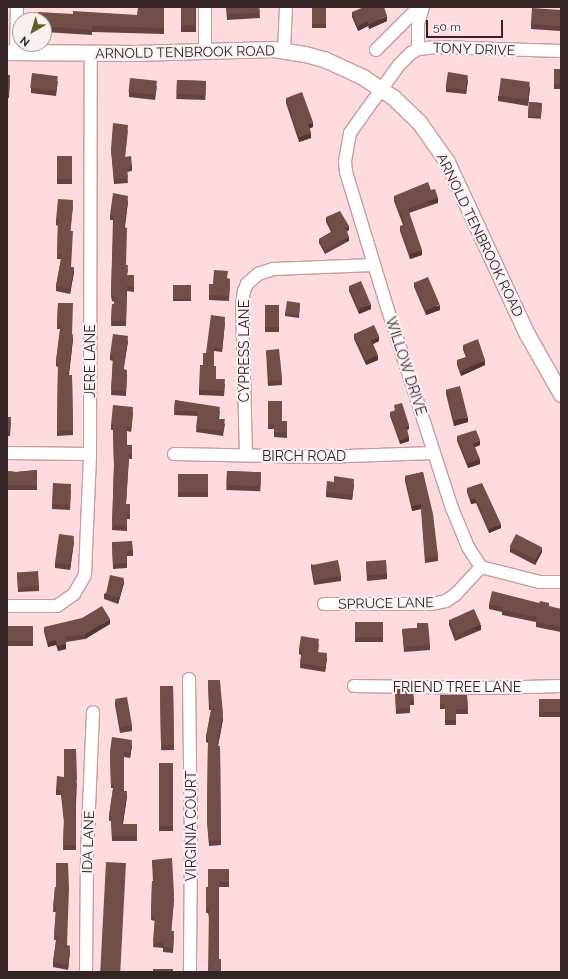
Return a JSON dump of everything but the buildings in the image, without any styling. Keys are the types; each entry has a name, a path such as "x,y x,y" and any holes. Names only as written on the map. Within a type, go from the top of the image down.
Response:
{"street":[{"path":"11,52 17,7"},
{"path":"205,50 206,7"},
{"path":"284,50 286,7"},
{"path":"376,50 419,7"},
{"path":"418,50 418,24 423,7"},
{"name":"TONY DRIVE","path":"381,89 406,58 418,50 437,47 561,50"},
{"name":"ARNOLD TENBROOK ROAD","path":"11,52 91,54 259,48 284,50 305,54 343,67 381,89 404,106 419,122 447,162 526,334 561,394"},
{"name":"JERE LANE","path":"7,606 57,606 74,594 84,575 90,454 91,54"},
{"name":"WILLOW DRIVE","path":"381,89 350,133 344,161 346,172 374,265 452,508 464,539 480,567"},
{"name":"CYPRESS LANE","path":"246,455 242,305 244,291 247,284 258,274 273,269 374,265"},
{"path":"7,453 90,454"},
{"name":"BIRCH ROAD","path":"174,454 320,457 434,453"},
{"path":"480,567 540,582 561,582"},
{"name":"SPRUCE LANE","path":"324,604 432,604 446,601 455,595 480,567"},
{"name":"VIRGINIA COURT","path":"189,679 191,847 190,972"},
{"name":"FRIEND TREE LANE","path":"354,686 488,688 561,686"},
{"name":"IDA LANE","path":"86,972 87,855 93,712"}]}
